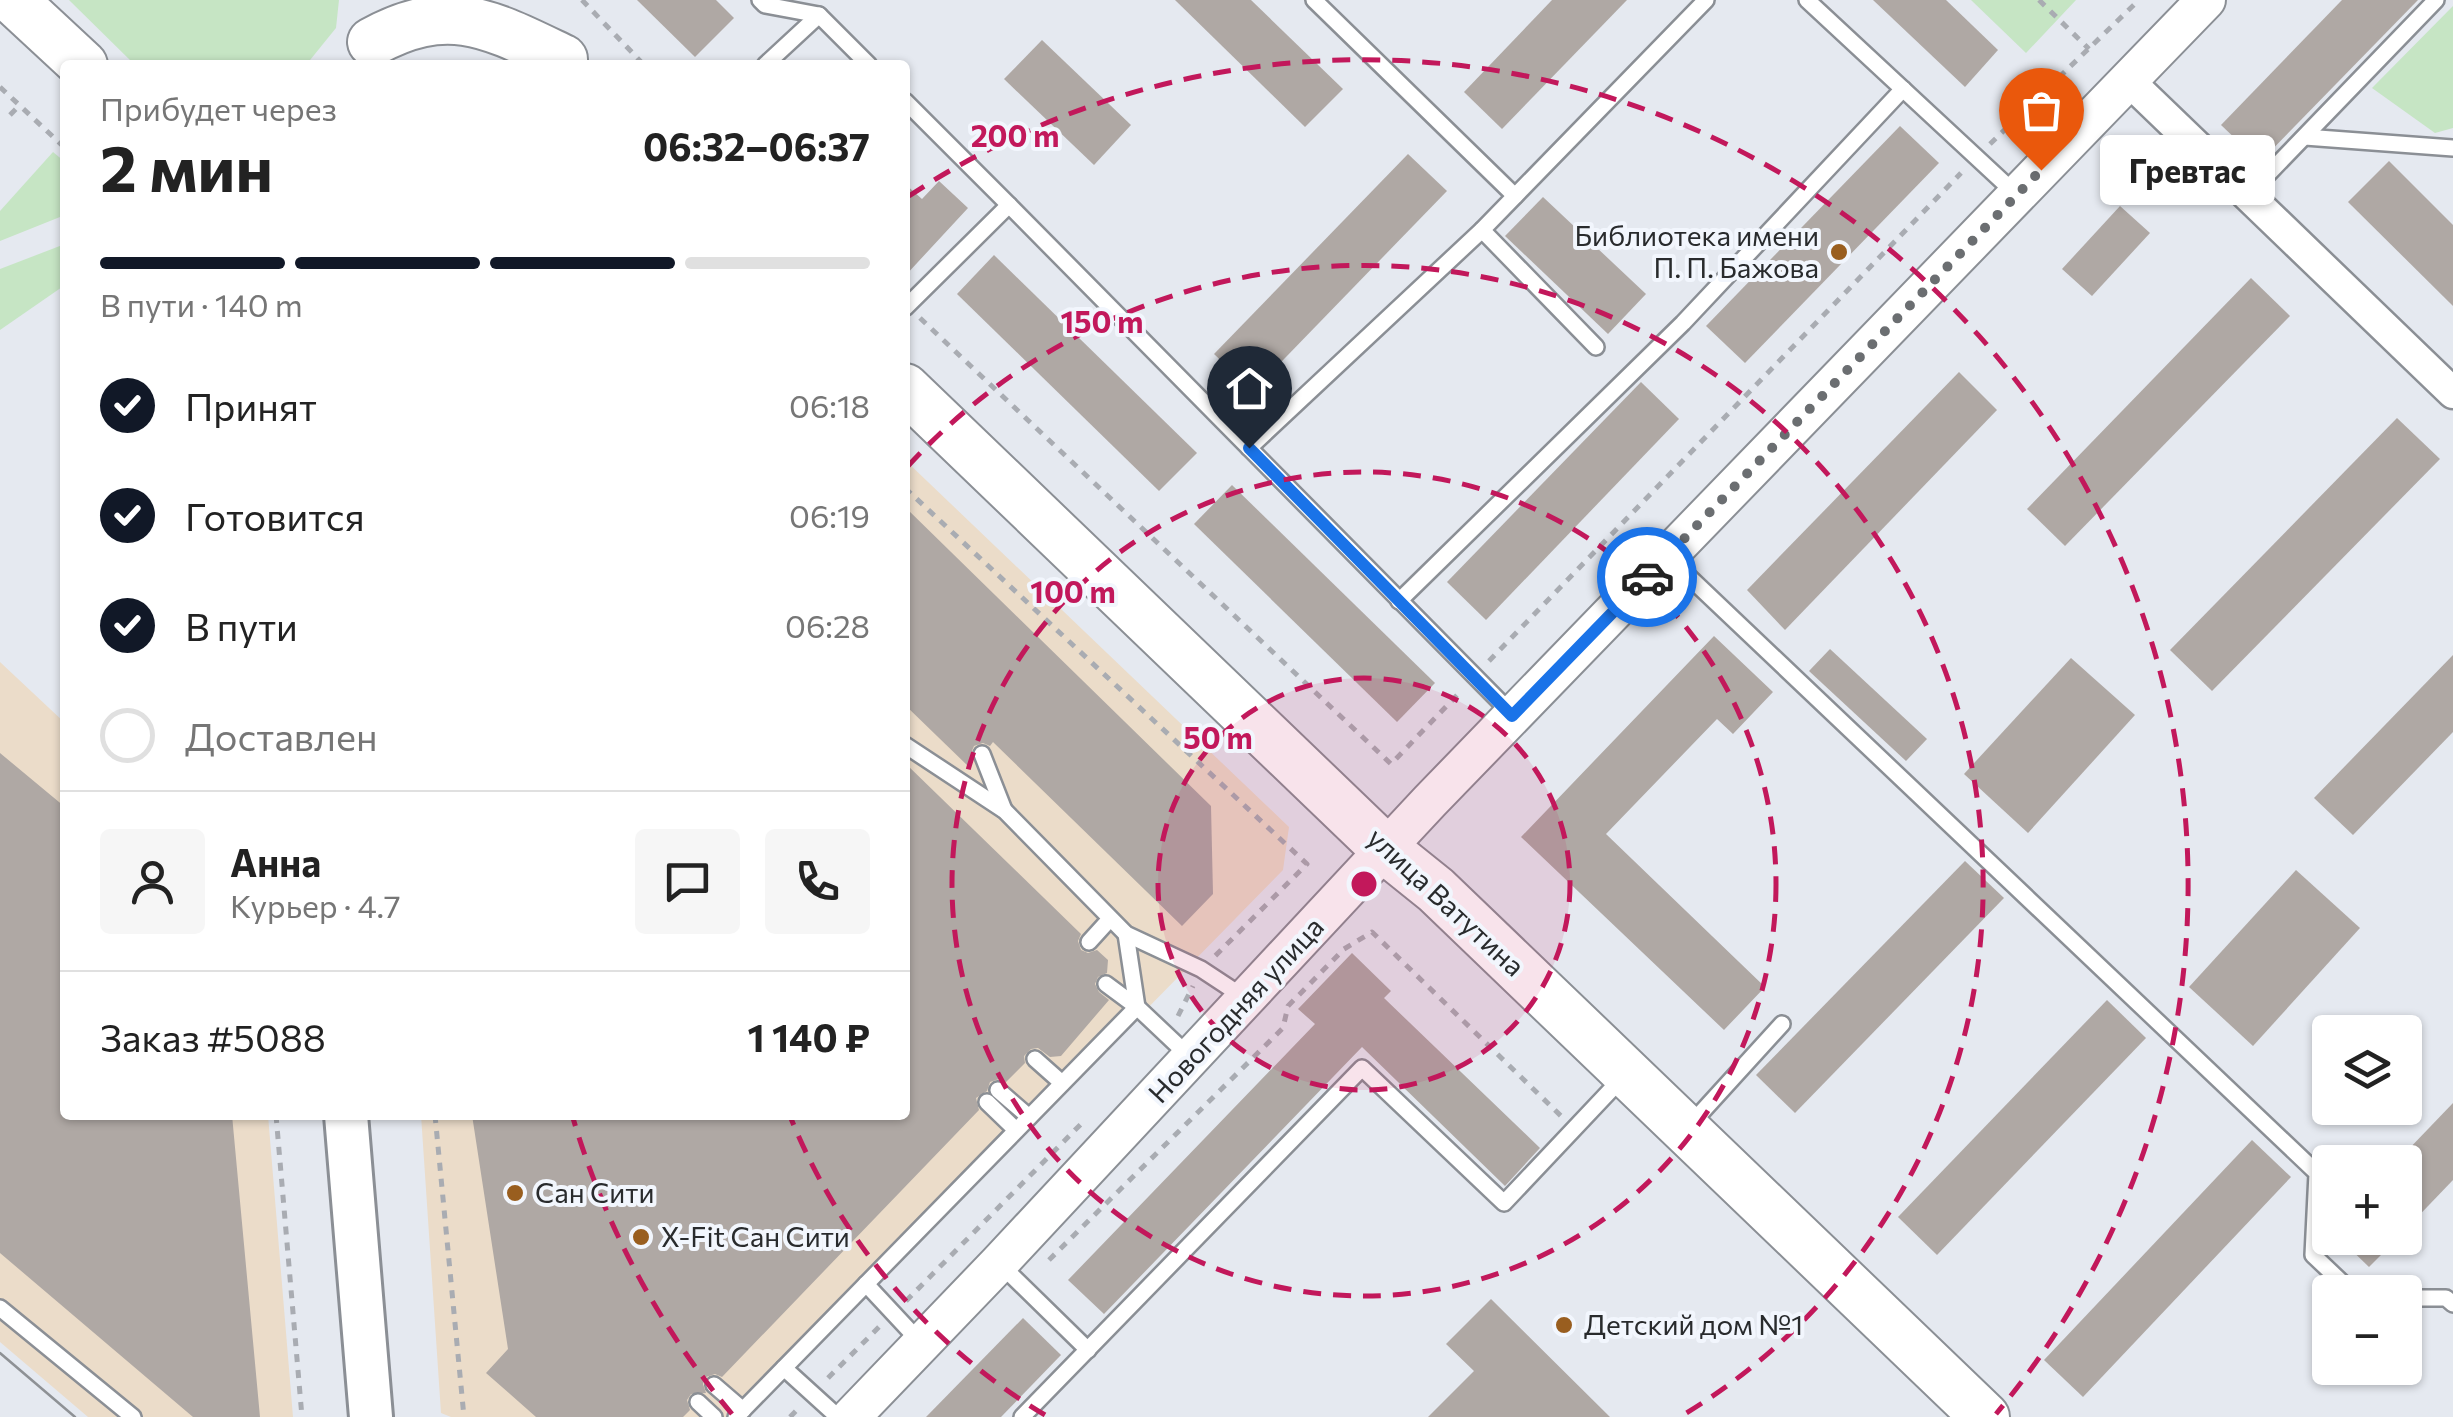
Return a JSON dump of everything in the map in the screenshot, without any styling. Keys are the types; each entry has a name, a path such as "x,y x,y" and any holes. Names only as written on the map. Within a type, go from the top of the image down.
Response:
{"main road":[{"path":"13,0 78,60"},
{"path":"507,0 564,60"},
{"path":"371,36 430,18 463,18 495,26 562,60"},
{"name":"улица Ватутина","path":"910,393 1385,849 1436,890 1687,1128 1986,1417"},
{"path":"346,1120 370,1417"}],"street":[{"name":"Новогодняя улица","path":"851,1417 922,1344 1011,1275 1244,998 2206,0"},
{"path":"2128,80 2453,393"}],"lane":[{"path":"760,0 765,5 819,15 864,60"},
{"path":"1314,0 1515,196"},
{"path":"1249,448 1482,230 1706,0"},
{"path":"1808,0 2017,195"},
{"path":"2246,197 2436,0"},
{"path":"770,60 819,15"},
{"path":"1399,601 1683,324 1903,89"},
{"path":"910,106 1512,716"},
{"path":"2305,138 2446,148 2453,159"},
{"path":"910,303 1009,204"},
{"path":"1482,230 1596,347"},
{"path":"1667,556 2317,1173 2313,1255 2334,1275"},
{"path":"910,748 1005,812 1126,934 1201,969 1244,998"},
{"path":"982,754 1005,812"},
{"path":"1089,942 1110,920"},
{"path":"1126,934 1137,1008"},
{"path":"1106,984 1191,1058"},
{"path":"714,1385 740,1414 1137,1008"},
{"path":"1687,1128 1782,1024"},
{"path":"1035,1059 1062,1083"},
{"path":"1022,1417 1362,1068 1504,1202 1628,1072"},
{"path":"1016,1130 992,1096 1029,1117"},
{"path":"1011,1275 1088,1350"},
{"path":"866,1284 922,1344"},
{"path":"2422,1298 2446,1298 2453,1304"},
{"path":"0,1308 133,1417"},
{"path":"784,1368 838,1417"},
{"path":"698,1402 714,1417"}],"path":[{"path":"582,0 639,60"},
{"path":"2040,0 2089,49"},
{"path":"910,311 1390,764 1976,157 2139,0"},
{"path":"0,86 60,143"},
{"path":"10,115 20,105"},
{"path":"1011,1275 1283,1028 1288,1006 1344,949 1372,932 1574,1128"},
{"path":"276,1120 302,1417"},
{"path":"436,1120 464,1417"}],"shaded area":[{"path":"910,465 1289,827 1283,870 747,1417 451,1417 441,1413 421,1120 910,1120"},
{"path":"0,662 60,718 60,1120 268,1120 293,1417 88,1417 0,1342"}],"green space":[{"path":"69,0 339,0 336,28 310,60 130,60"},
{"path":"1971,0 2076,0 2026,53"},
{"path":"2453,6 2453,128 2435,133 2372,88"},
{"path":"53,152 60,158 60,217 0,241 0,211"},
{"path":"60,246 60,288 0,330 0,269"}],"building":[{"path":"637,0 716,0 734,18 695,57"},
{"path":"1175,0 1251,0 1343,89 1305,127"},
{"path":"1552,0 1627,0 1502,129 1464,92"},
{"path":"1873,0 1946,0 1998,50 1965,87"},
{"path":"2342,0 2418,0 2260,162 2221,125"},
{"path":"1042,40 1131,125 1094,165 1004,79"},
{"path":"1900,126 1939,163 1745,363 1706,326"},
{"path":"1408,154 1447,191 1253,391 1214,354"},
{"path":"2389,161 2453,225 2453,306 2348,202"},
{"path":"939,181 968,208 910,271 910,188 922,199"},
{"path":"1543,197 1646,294 1608,334 1505,236"},
{"path":"2120,206 2150,233 2092,296 2062,269"},
{"path":"994,255 1197,453 1159,491 957,294"},
{"path":"2251,278 2290,316 2065,546 2027,509"},
{"path":"1959,372 1997,410 1785,630 1747,590"},
{"path":"1641,382 1679,419 1486,620 1447,582"},
{"path":"2397,418 2440,459 2212,691 2170,650"},
{"path":"1232,485 1435,683 1397,722 1194,524"},
{"path":"910,512 1211,806 1213,894 1182,926 993,742 990,746 974,746 969,767 910,710"},
{"path":"1714,636 1773,692 1733,734 1717,719 1606,834 1765,987 1724,1030 1521,837"},
{"path":"1830,649 1927,739 1906,761 1809,671"},
{"path":"2453,655 2453,732 2353,835 2314,798"},
{"path":"2071,658 2135,715 2028,833 1964,774"},
{"path":"0,753 60,803 60,1120 232,1120 260,1417 193,1417 0,1253"},
{"name":"Сан Сити","path":"910,768 1081,934 1081,950 1097,950 1108,960 1107,973 1098,977 1095,984 1109,1000 1061,1056 1050,1057 1038,1048 1031,1049 1024,1056 1025,1063 1006,1082 990,1082 987,1091 976,1098 979,1110 722,1377 706,1377 706,1393 691,1394 687,1400 690,1410 683,1417 536,1417 486,1373 508,1349 473,1120 910,1120"},
{"path":"1965,861 2004,898 1795,1113 1756,1075"},
{"path":"2296,870 2360,928 2253,1046 2189,987"},
{"path":"1352,953 1391,991 1384,998 1540,1148 1505,1186 1362,1047 1104,1314 1068,1280 1315,1024 1298,1009"},
{"path":"2107,1000 2146,1038 1937,1255 1898,1217"},
{"path":"2453,1103 2453,1180 2422,1212 2422,1145 2413,1145"},
{"path":"2252,1140 2291,1177 2083,1397 2044,1360"},
{"path":"2357,1255 2381,1255 2369,1267"},
{"path":"1491,1299 1610,1417 1428,1417 1474,1371 1446,1344"},
{"path":"1023,1318 1061,1355 1001,1417 926,1417"}],"tram line":[{"path":"0,1353 75,1417"}],"way so far":[{"path":"1647,577 2041,170"}],"place":[{"name":"Гревтас","path":"2041,170"},
{"name":"Библиотека имени П. П. Бажова","path":"1839,252"},
{"name":"Сан Сити","path":"515,1193"},
{"name":"X-Fit Сан Сити","path":"641,1237"},
{"name":"Детский дом №1","path":"1564,1325"}],"route":[{"path":"1249,448 1512,716 1647,577"}]}
